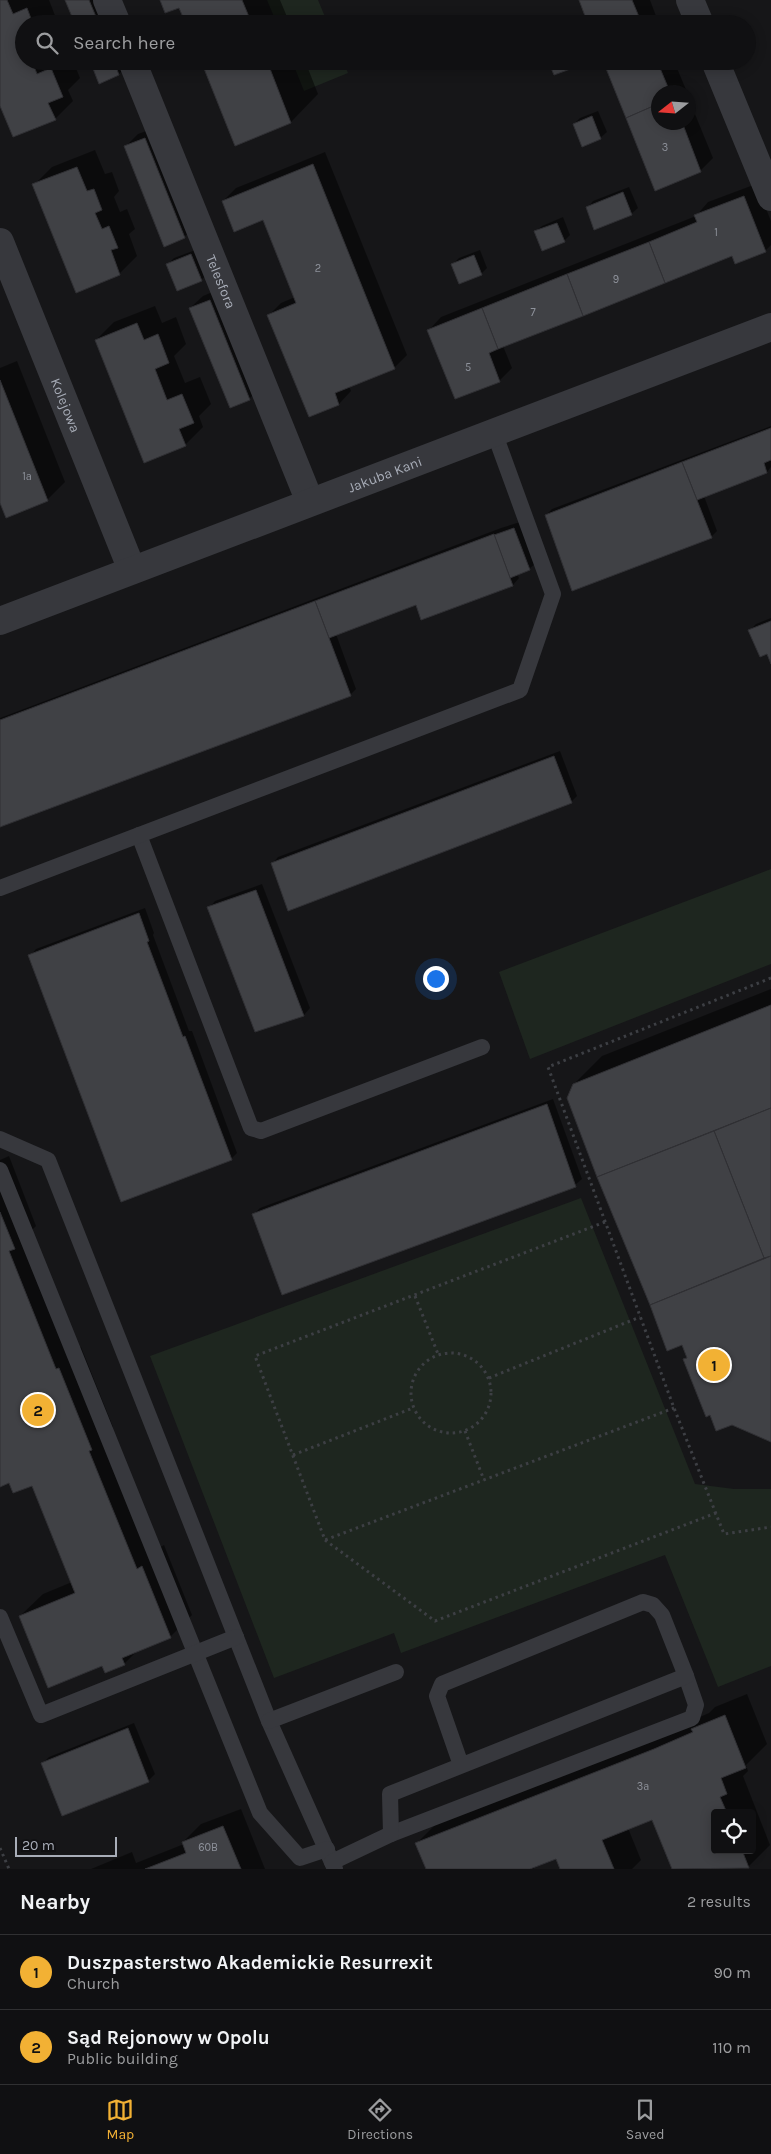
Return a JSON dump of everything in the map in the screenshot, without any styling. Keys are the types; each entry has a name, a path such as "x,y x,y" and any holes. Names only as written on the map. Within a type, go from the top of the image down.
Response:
{"street":[{"path":"107,0 113,15"},
{"path":"690,0 696,15"},
{"name":"Telesfora","path":"136,70 310,502"},
{"path":"719,70 771,197"},
{"name":"Kolejowa","path":"0,242 132,570"},
{"name":"Jakuba Kani","path":"0,621 771,327"}],"lane":[{"path":"0,888 520,690 554,594 494,432"},
{"path":"139,835 251,1128 262,1131 482,1048"},
{"path":"0,1139 48,1160 269,1721 331,1860"},
{"path":"0,1170 260,1813 300,1858 331,1860 391,1834 692,1718 696,1705 662,1615 653,1605 643,1602 442,1684 437,1696 461,1765"},
{"path":"0,1617 41,1715 236,1637"},
{"path":"269,1721 396,1672"},
{"path":"391,1834 390,1794 686,1676"}],"path":[{"path":"771,978 548,1067 674,1408 724,1534 771,1527"},
{"path":"605,1222 255,1356 324,1540 435,1622 716,1513"},
{"path":"415,1296 438,1354"},
{"path":"489,1378 640,1317"},
{"path":"450,1352 463,1354 474,1359 483,1367 489,1378 492,1391 490,1404 485,1416 476,1425 465,1431 452,1434 440,1432 429,1427 413,1408 411,1395 413,1382 418,1370 426,1361 438,1354 450,1352"},
{"path":"293,1455 413,1408"},
{"path":"324,1540 674,1408"},
{"path":"465,1431 484,1480"},
{"path":"0,1848 9,1869"}],"shaded area":[{"path":"267,0 318,0 324,15 273,15"},
{"path":"296,70 347,70 348,73 304,91"},
{"path":"771,869 771,964 530,1059 499,972"},
{"path":"581,1198 695,1484 734,1489 771,1489 771,1666 718,1687 665,1555 401,1653 394,1633 274,1678 150,1356"}],"building":[{"path":"0,0 7,0 13,14 27,8 30,15 15,15 15,70 35,70 37,74 52,70 63,97 48,103 56,120 13,137 0,106"},
{"path":"65,0 89,0 95,15 71,15"},
{"path":"160,0 242,0 248,15 182,15 179,8 165,13"},
{"path":"579,0 632,0 638,15 585,15"},
{"path":"94,70 117,70 119,75 99,84"},
{"path":"205,70 270,70 291,123 235,146"},
{"path":"552,70 568,70 554,75"},
{"path":"607,70 661,70 667,85 651,85 651,107 626,118"},
{"path":"651,107 651,130 685,130 701,172 655,191 626,118"},
{"path":"592,116 601,139 582,147 573,124"},
{"path":"145,138 185,238 164,247 124,146"},
{"path":"313,164 395,369 335,393 339,405 309,417 267,315 296,303 263,220 234,232 222,201"},
{"path":"77,167 87,191 94,189 102,210 95,213 102,229 109,226 118,248 111,250 120,275 76,293 32,184"},
{"path":"623,192 632,215 594,230 586,207"},
{"path":"744,196 766,252 735,264 732,256 665,283 649,242 697,222 694,215"},
{"path":"557,223 565,242 542,251 534,231"},
{"path":"649,242 665,283 583,316 567,274"},
{"path":"191,254 202,281 177,291 166,264"},
{"path":"474,255 482,275 459,284 451,264"},
{"path":"567,274 583,316 498,349 482,308"},
{"path":"210,300 250,400 230,408 189,308"},
{"path":"482,308 498,349 489,353 500,382 455,399 427,330"},
{"path":"137,323 144,340 158,334 169,363 155,369 167,400 182,394 194,423 179,429 186,446 144,463 95,340"},
{"path":"0,380 48,501 6,518 0,503"},
{"path":"771,428 771,460 764,463 767,473 697,500 682,462"},
{"path":"682,462 712,538 572,591 545,515"},
{"path":"514,528 530,570 510,578 494,535"},
{"path":"494,534 513,586 421,620 416,605 329,638 315,601"},
{"path":"315,601 351,696 0,827 0,720"},
{"path":"771,621 771,664 767,654 760,657 748,630"},
{"path":"554,756 572,803 288,911 271,863"},
{"path":"256,890 304,1016 255,1032 207,907"},
{"path":"139,913 149,941 147,942 232,1160 121,1202 28,955"},
{"path":"771,1005 771,1108 597,1177 567,1098 573,1084"},
{"path":"547,1104 576,1187 282,1295 252,1214"},
{"path":"771,1108 771,1256 764,1258 714,1131"},
{"path":"714,1131 764,1258 650,1305 597,1177"},
{"path":"0,1212 15,1249 9,1251 56,1369 59,1368 92,1450 89,1451 137,1569 142,1566 171,1638 122,1658 125,1665 105,1673 102,1666 48,1688 19,1616 75,1593 32,1486 13,1493 9,1483 0,1487"},
{"path":"771,1256 771,1442 732,1425 716,1431 710,1415 706,1417 683,1359 687,1358 682,1345 667,1351 650,1305"},
{"path":"725,1715 746,1768 721,1778 727,1794 720,1797 725,1809 711,1809 711,1854 744,1854 749,1868 672,1869 652,1820 602,1840 614,1869 560,1869 556,1859 530,1869 426,1869 415,1843 654,1749 693,1732 691,1729"},
{"path":"128,1728 149,1782 62,1816 41,1763"},
{"path":"223,1826 241,1869 145,1869 186,1853 182,1842"}],"place":[{"name":"Duszpasterstwo Akademickie Resurrexit","path":"714,1365"},
{"name":"Sąd Rejonowy w Opolu","path":"38,1410"}]}
